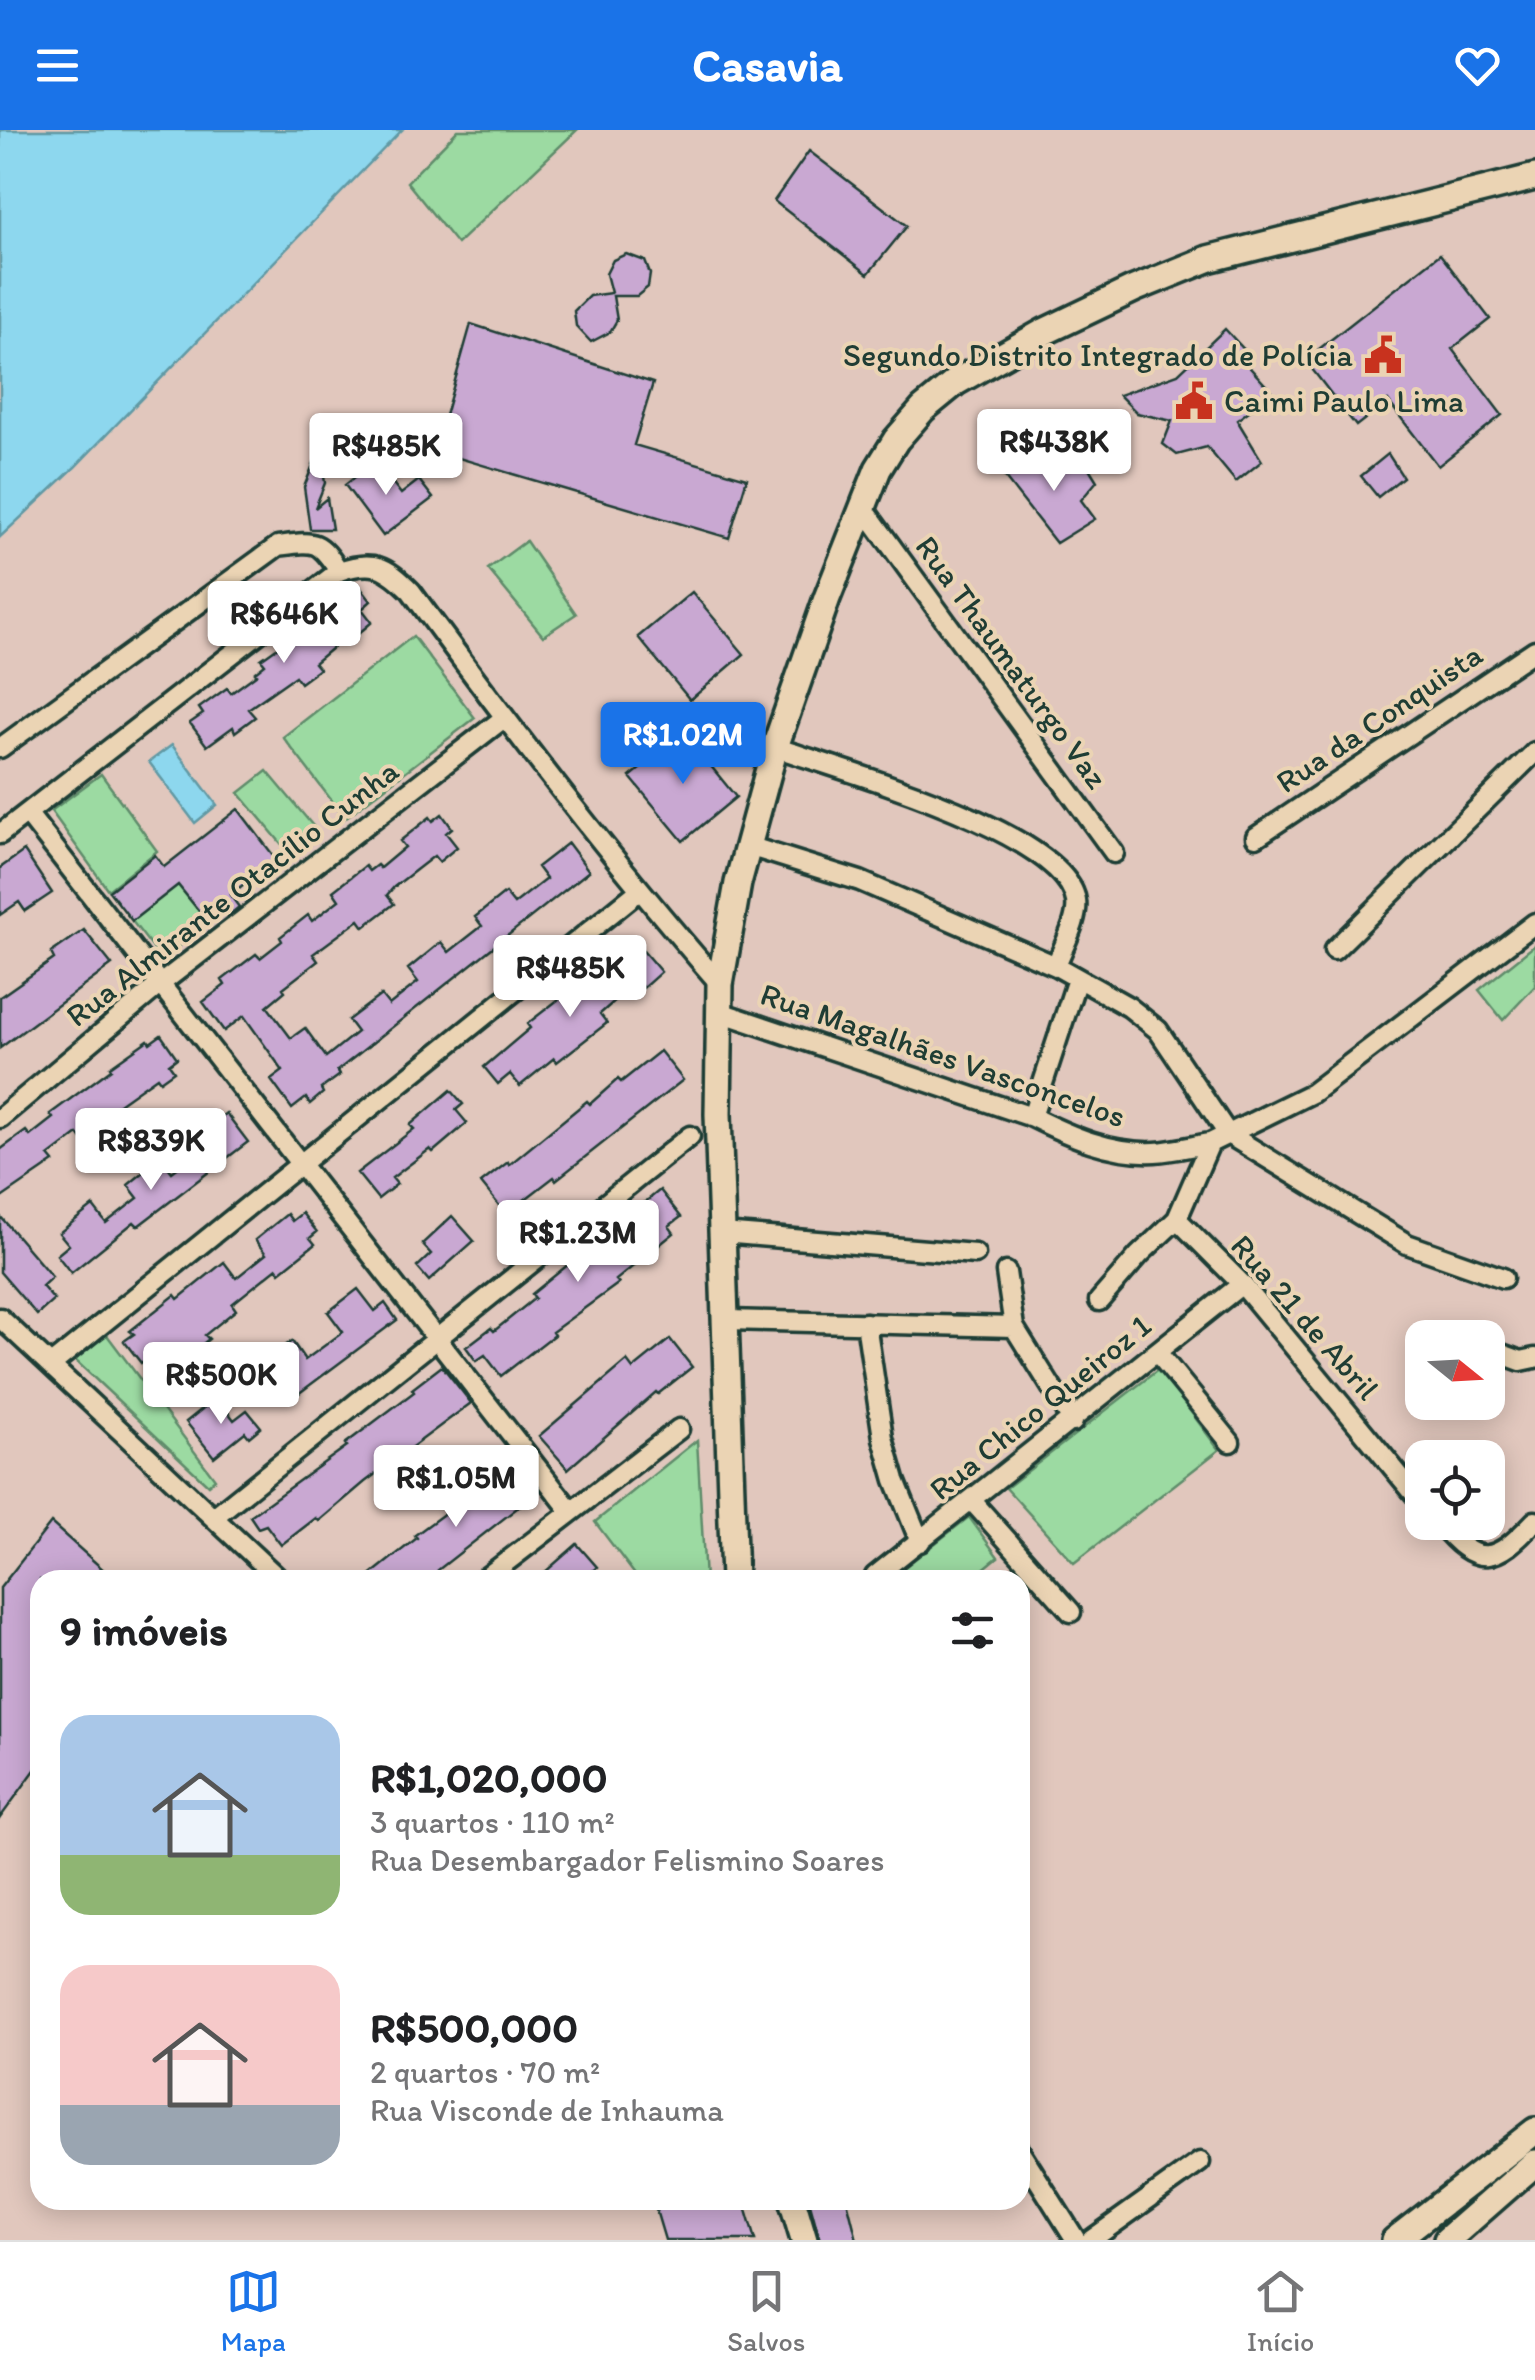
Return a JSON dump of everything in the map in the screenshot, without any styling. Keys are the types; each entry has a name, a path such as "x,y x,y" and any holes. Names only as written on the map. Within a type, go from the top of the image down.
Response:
{"street":[{"path":"734,1570 722,1233 717,1011 720,984 748,846 775,747 862,506 896,440 956,382 1076,316 1208,259 1535,177"},
{"name":"Rua Thaumaturgo Vaz","path":"862,506 1114,854"},
{"path":"0,748 278,546 312,542 324,547 339,571"},
{"path":"0,834 339,571 356,565 382,567 411,591 639,891 720,984"},
{"name":"Rua da Conquista","path":"1256,837 1535,650"},
{"name":"Rua Almirante Otacílio Cunha","path":"0,1118 160,985 504,718"},
{"path":"775,747 972,816 1035,852 1071,886 1078,905 1056,966"},
{"path":"1334,950 1535,752"},
{"path":"27,813 571,1511"},
{"path":"748,846 860,882 1056,966 1129,1007 1158,1030 1228,1134 1407,1244 1503,1278"},
{"path":"51,1365 639,891"},
{"name":"Rua Magalhães Vasconcelos","path":"717,1011 1032,1117 1074,1137 1103,1146 1154,1152 1210,1143 1312,1093 1535,923"},
{"path":"1032,1117 1077,978"},
{"path":"215,1516 690,1136"},
{"path":"1099,1301 1177,1219 1210,1143"},
{"name":"Rua 21 de Abril","path":"1177,1219 1242,1284 1405,1481"},
{"path":"722,1233 975,1254"},
{"path":"1006,1272 1014,1328 1072,1422"},
{"name":"Rua Chico Queiroz 1","path":"883,1570 1242,1284"},
{"path":"0,1318 270,1570"},
{"path":"728,1320 1014,1328"},
{"path":"866,1323 883,1438 920,1542"},
{"path":"1157,1352 1230,1442"},
{"path":"1505,1355 1521,1361 1535,1358"},
{"path":"496,1570 679,1430"},
{"path":"972,1502 1071,1612"},
{"path":"1454,1540 1482,1558 1496,1556 1510,1548 1535,1522"},
{"path":"1395,2240 1535,2131"},
{"path":"1091,2240 1200,2162"},
{"path":"1447,2240 1535,2163"},
{"path":"1030,2167 1076,2240"},
{"path":"795,2210 804,2240"}],"green space":[{"path":"458,130 577,130 457,244 407,182"},
{"path":"526,541 576,614 543,636 488,569"},
{"path":"413,636 475,718 345,818 283,737"},
{"path":"267,771 313,826 285,848 239,793"},
{"path":"101,774 157,851 108,890 51,811"},
{"path":"178,885 203,916 208,913 213,919 162,960 132,921"},
{"path":"1535,945 1535,986 1503,1020 1479,990"},
{"path":"107,1335 215,1479 208,1485 75,1360"},
{"path":"1159,1369 1219,1450 1074,1563 1006,1488"},
{"path":"697,1440 704,1570 631,1570 595,1522"},
{"path":"969,1517 998,1557 982,1570 902,1569"}],"water":[{"path":"0,130 402,130 75,467 0,537"},
{"path":"172,745 217,805 195,823 149,762"}],"building":[{"path":"809,151 907,226 868,274 774,201"},
{"path":"626,254 645,261 650,274 648,287 637,296 613,296 617,320 610,332 591,342 576,326 574,311 589,296 611,293 606,274 613,260"},
{"name":"Segundo Distrito Integrado de Polícia","path":"1440,254 1490,319 1452,349 1502,415 1438,466 1388,401 1356,426 1305,360"},
{"path":"471,324 653,383 634,445 747,478 729,538 435,451"},
{"name":"Caimi Paulo Lima","path":"1225,329 1249,355 1243,360 1273,393 1237,420 1262,461 1236,482 1207,447 1177,455 1163,444 1172,421 1137,413 1119,395 1178,374"},
{"path":"320,448 325,483 315,508 327,498 332,529 310,529 304,487"},
{"path":"1388,454 1403,477 1378,497 1361,476"},
{"path":"1081,455 1097,481 1081,500 1095,519 1056,543 998,469 1015,460 1029,472 1048,457 1059,472"},
{"path":"376,461 401,494 419,480 433,498 383,536 345,485"},
{"path":"360,587 371,601 362,609 372,622 358,634 355,629 314,663 319,669 300,683 295,676 248,709 255,717 207,746 190,723 203,714 199,708 227,688 231,693 257,674 265,664 261,659 316,620 314,617 346,591 349,596"},
{"path":"692,592 744,654 690,700 638,637"},
{"path":"684,733 736,797 683,841 630,777"},
{"path":"238,809 276,859 230,895 239,907 228,916 219,905 203,916 178,885 132,921 109,891 155,855 164,867"},
{"path":"442,814 452,828 446,833 457,847 439,862 434,856 394,887 387,895 394,904 364,927 359,920 313,954 318,961 267,1006 291,1038 305,1028 326,1057 357,1032 348,1020 381,995 389,1005 418,982 408,969 441,942 449,952 482,926 475,917 505,893 514,904 546,879 537,867 568,843 589,871 337,1071 340,1075 321,1089 323,1093 310,1104 306,1098 292,1109 271,1080 283,1071 244,1016 224,1031 203,1002 225,985 222,980 256,954 260,958 308,915 312,921 339,900 333,891 365,866 369,871 377,865 380,868 405,847 400,841 430,817 433,821"},
{"path":"24,851 52,893 25,911 19,902 0,915 0,868"},
{"path":"84,930 112,965 0,1048 0,997 54,959 51,953"},
{"path":"638,945 661,972 643,988 637,981 600,1014 607,1023 557,1062 554,1058 520,1086 510,1074 498,1084 484,1067 530,1028 527,1024 577,985 583,992"},
{"path":"161,1035 177,1058 169,1064 174,1071 160,1081 157,1077 109,1111 114,1118 83,1141 78,1134 49,1156 54,1162 0,1199 0,1150 26,1131 30,1136 53,1118 50,1114 110,1067"},
{"path":"660,1051 683,1080 556,1180 554,1177 506,1214 481,1183 587,1101 590,1104 618,1079 621,1082"},
{"path":"451,1090 463,1104 456,1110 467,1123 433,1152 430,1149 392,1178 397,1184 378,1199 357,1173 414,1129 410,1125"},
{"path":"226,1113 248,1142 138,1226 134,1222 71,1273 57,1255 69,1245 59,1233 93,1206 106,1223 138,1198 128,1185 161,1158 172,1172 200,1151 192,1140"},
{"path":"660,1190 681,1217 669,1226 674,1233 616,1280 619,1283 501,1376 485,1355 476,1361 466,1347 491,1328 494,1331 535,1298 532,1294"},
{"path":"302,1213 317,1232 310,1238 315,1244 232,1304 236,1310 205,1335 209,1339 162,1376 148,1358 141,1363 124,1341 134,1334 130,1331 224,1262 236,1278 266,1254 255,1240 287,1214 292,1221"},
{"path":"0,1216 52,1277 42,1286 54,1300 37,1315 0,1272"},
{"path":"452,1216 474,1241 429,1281 417,1267 431,1254 422,1244"},
{"path":"358,1289 375,1311 385,1303 397,1320 294,1397 267,1359 292,1341 305,1360 343,1332 328,1312"},
{"path":"670,1339 692,1367 656,1392 568,1469 539,1436 627,1361 633,1369"},
{"path":"442,1366 471,1403 319,1521 316,1518 281,1545 266,1525 258,1528 250,1516 347,1446"},
{"path":"217,1397 234,1420 247,1410 261,1427 249,1437 245,1432 214,1457 186,1422"},
{"path":"506,1468 519,1485 525,1480 535,1494 438,1570 377,1570 417,1538 415,1535"},
{"path":"51,1523 104,1570 30,1570 30,1777 0,1818 0,1588"},
{"path":"577,1544 597,1567 594,1570 547,1570"},
{"path":"656,2210 746,2210 755,2240 665,2240"},
{"path":"812,2210 850,2210 857,2240 820,2240"}],"place":[{"name":"Segundo Distrito Integrado de Polícia","path":"1383,355"},
{"name":"Caimi Paulo Lima","path":"1194,401"}]}
